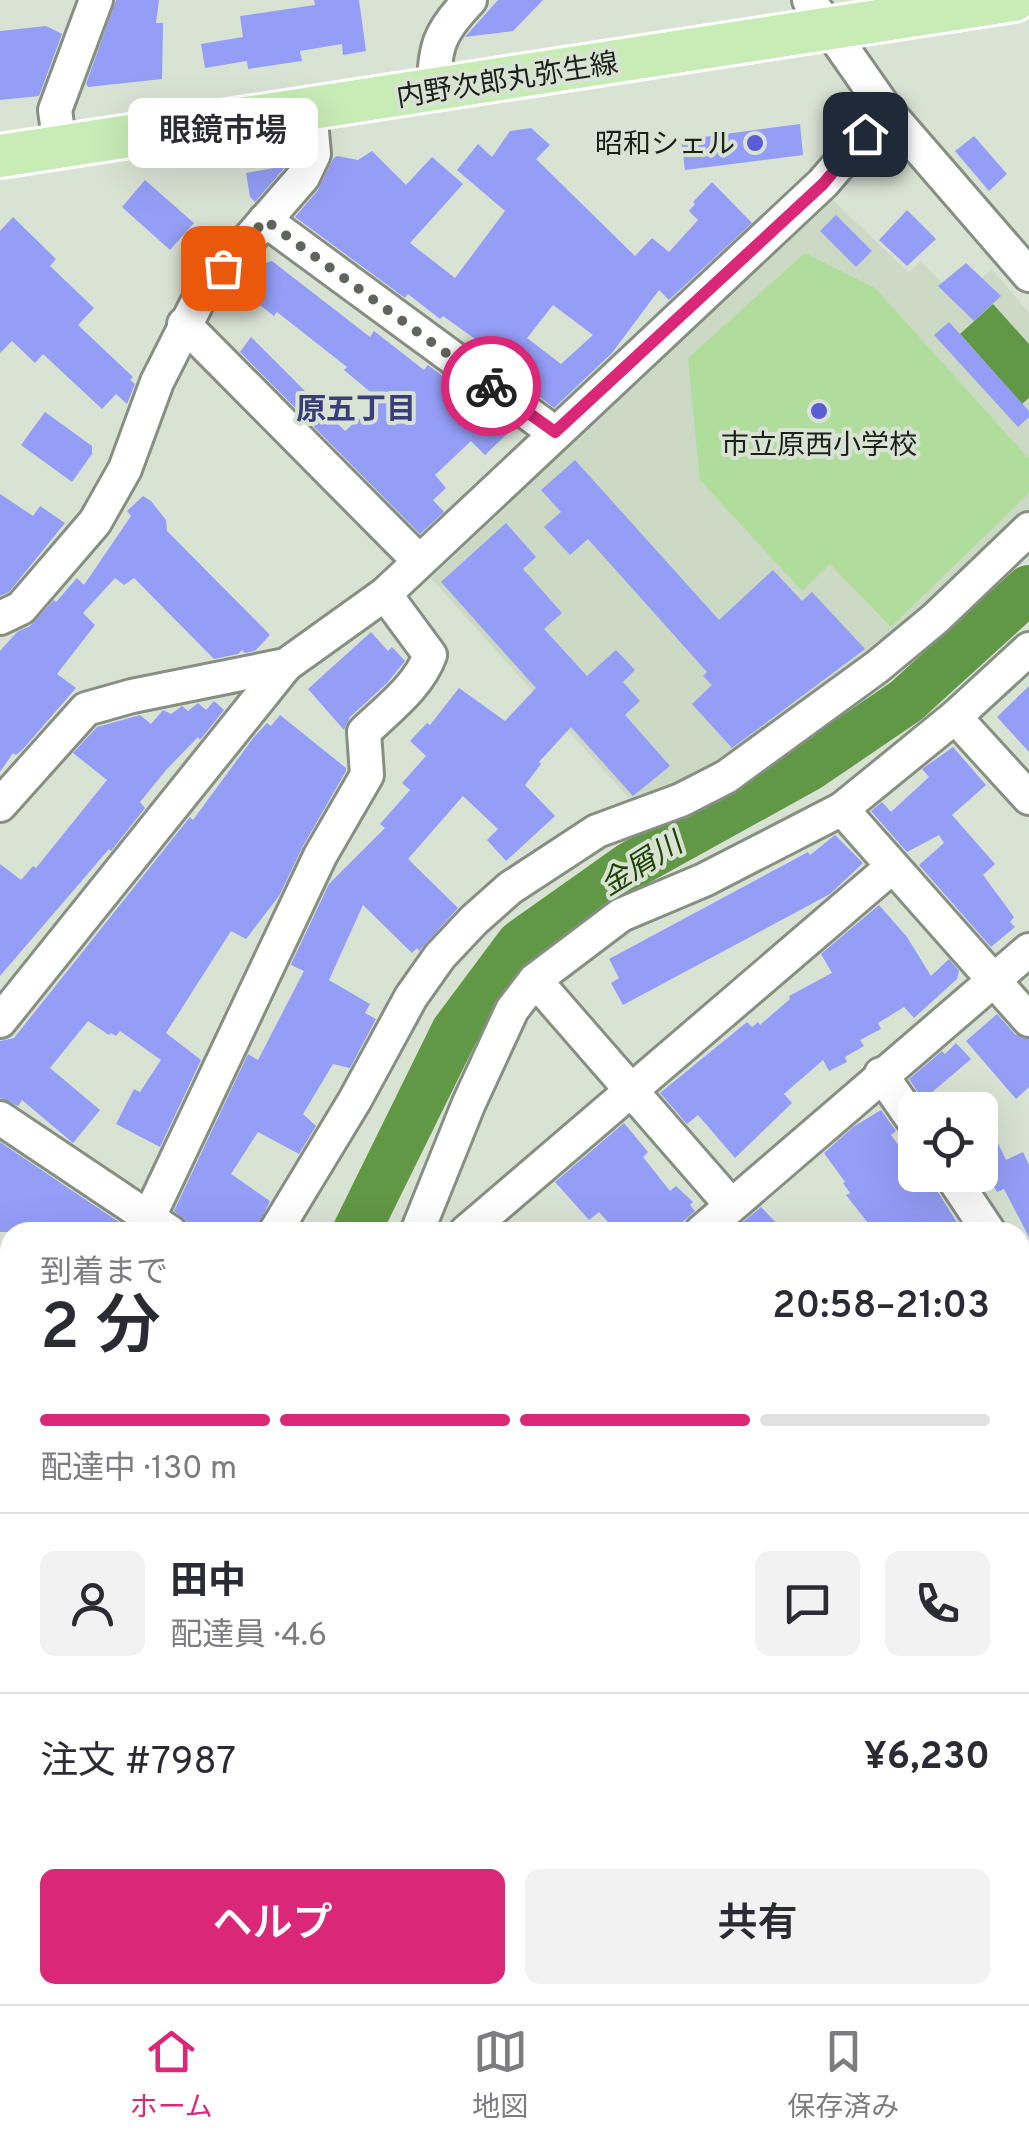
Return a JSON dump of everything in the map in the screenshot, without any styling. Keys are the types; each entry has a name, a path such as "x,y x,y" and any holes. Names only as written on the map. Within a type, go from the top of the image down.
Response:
{"main road":[{"name":"内野次郎丸弥生線","path":"0,156 434,91 819,14 1014,0"}],"street":[{"path":"60,146 55,110 96,0"},
{"path":"434,91 434,53 452,18 470,0"},
{"path":"819,14 886,110 1029,275"},
{"path":"0,618 21,608 95,522 124,469 156,382 202,292 303,176 314,154 310,110"},
{"path":"0,1021 286,665 384,594 823,184 886,110"},
{"path":"265,220 555,432"},
{"path":"184,324 418,561"},
{"path":"281,1222 355,1100 410,997 440,956 474,920 510,888 597,832 681,800 726,777 936,618 1029,528"},
{"path":"161,1222 320,856 367,775 364,732 406,691 430,655 384,594"},
{"path":"421,1222 512,1010 535,980 621,915 704,880 842,809 955,717 1029,649"},
{"path":"0,805 86,708 286,665"},
{"path":"955,717 1029,798"},
{"path":"842,809 1029,1020"},
{"path":"478,1222 892,867"},
{"path":"712,1222 1029,950"},
{"path":"535,980 731,1205"},
{"path":"881,1074 898,1098"},
{"path":"0,1118 156,1222"},
{"path":"962,1192 982,1222"}],"shaded area":[{"name":"市立原西小学校","path":"833,200 909,273 920,261 958,300 992,269 1029,313 1029,510 860,673 699,787 635,805 431,578"},
{"path":"805,253 875,288 1029,459 1029,493 891,627 830,564 802,591 700,480 688,358"},
{"path":"993,304 1029,344 1029,398 1022,404 960,334"}],"building":[{"path":"116,0 159,0 156,23 163,23 162,79 88,87 86,84"},
{"path":"314,0 359,0 366,51 343,55 342,44 300,51 302,61 248,69 247,61 205,68 201,44 243,37 240,16 315,5"},
{"path":"498,0 543,0 513,31 465,37"},
{"path":"46,26 62,34 39,96 0,100 0,31"},
{"path":"800,124 803,155 685,170 681,140"},
{"path":"531,128 550,145 536,159 635,256 652,238 669,252 698,220 689,211 712,182 752,223 669,300 659,290 612,353 554,408 481,351 485,346 408,294 405,298 295,217 318,190 337,156 358,160 372,151 406,185 432,157 463,184 410,243 455,278 505,211 457,170 478,144 492,157 510,131","holes":["553,305 593,335 561,364 527,338"]},
{"path":"974,136 1007,174 989,191 955,151"},
{"path":"286,166 255,202 250,197 246,173"},
{"path":"145,180 194,223 170,250 122,207"},
{"path":"907,210 936,239 907,266 879,240"},
{"path":"836,215 872,251 856,267 820,231"},
{"path":"13,217 56,259 50,266 94,308 78,325 133,377 130,380 135,384 127,404 116,394 102,409 43,354 35,363 12,341 0,353 0,231"},
{"path":"257,260 261,264 272,261 370,337 374,331 424,370 428,365 512,429 485,455 471,441 435,475 446,488 433,500 444,512 420,534 240,352 251,337 345,431 380,400 344,370 347,367 277,312 274,316 235,286"},
{"path":"966,263 1001,296 974,321 938,286"},
{"path":"949,322 1029,411 1029,417 1018,427 934,335"},
{"path":"45,412 92,446 92,454 72,482 21,445"},
{"path":"575,460 719,620 773,570 802,601 812,592 865,649 732,748 692,704 712,685 703,676 707,672 588,539 570,555 544,527 561,512 541,490"},
{"path":"0,494 33,516 40,506 65,523 9,592 0,596"},
{"path":"143,496 166,520 167,531 270,635 255,651 242,650 214,659 134,578 124,585 115,578 83,613 95,625 57,674 76,688 23,749 13,753 0,772 0,651 77,578 84,585 131,516 127,511"},
{"path":"506,523 536,557 523,569 562,613 544,629 587,676 616,650 635,670 623,682 640,701 625,715 670,766 633,796 571,727 539,762 525,785 555,816 506,861 487,840 498,829 463,796 408,859 458,908 419,951 417,948 412,953 363,905 329,980 370,1004 365,1013 376,1019 350,1068 333,1064 303,1114 316,1126 299,1154 258,1132 231,1174 270,1201 260,1222 187,1222 174,1211 248,1054 258,1060 304,971 291,965 329,884 385,828 380,824 410,790 402,783 426,756 410,741 427,723 430,725 459,688 505,721 536,688 441,582"},
{"path":"371,632 388,651 392,647 405,661 350,717 344,730 308,689"},
{"path":"1029,686 1029,752 997,717"},
{"path":"214,701 224,710 200,740 198,737 167,769 140,802 145,808 111,851 0,976 0,864 21,880 33,866 36,868 107,780 73,753 97,727 140,715 151,724 163,710 171,714 182,706 188,711 198,703 206,710"},
{"path":"280,715 346,771 279,896 246,939 231,931 166,1033 201,1060 160,1147 116,1124 134,1089 140,1092 161,1060 120,1031 116,1036 109,1035 88,1021 50,1068 100,1110 73,1143 22,1100 18,1106 0,1098 0,1041 14,1038 190,817 193,820 254,737"},
{"path":"953,747 986,785 952,815 995,864 983,875 1014,917 1010,922 1015,927 991,947 919,865 944,843 939,835 907,852 871,811 882,802 891,812 929,777 922,769"},
{"path":"835,835 863,863 830,894 623,1005 611,983 619,978 609,959 808,852 810,855"},
{"path":"879,905 907,937 931,976 949,959 959,971 957,979 914,1018 904,1007 878,1023 881,1029 860,1040 864,1046 845,1057 847,1062 829,1071 823,1060 784,1094 792,1103 735,1158 698,1115 687,1124 660,1093 747,1022 752,1027 758,1022 760,1025 789,996 832,973 821,954"},
{"path":"997,1014 1015,1034 1029,1039 1029,1087 1016,1099 966,1041"},
{"path":"956,1043 971,1059 932,1092 918,1092 909,1079 942,1051 945,1054"},
{"path":"881,1110 896,1131 891,1135 898,1145 898,1192 938,1192 957,1222 867,1222 846,1195 850,1193 845,1182 824,1153 853,1127"},
{"path":"624,1123 648,1152 643,1157 670,1191 676,1186 693,1202 690,1205 695,1211 682,1222 608,1222 599,1212 589,1220 555,1182"},
{"path":"0,1142 119,1222 0,1222"},
{"path":"998,1143 1006,1160 1023,1152 1029,1165 1029,1222 1021,1222 1004,1189 998,1192"},
{"path":"761,1207 775,1222 743,1222"}],"waterway":[{"name":"金屑川","path":"361,1222 455,1031 520,944 630,866 809,767 906,701 1029,589"}],"way so far":[{"path":"223,268 265,220 491,386"}],"place":[{"name":"昭和シェル","path":"755,143"},
{"name":"眼鏡市場","path":"223,268"},
{"name":"市立原西小学校","path":"819,411"}],"district":[{"name":"原五丁目","path":"356,409"}],"route":[{"path":"491,386 555,432 823,184 865,134"}]}
